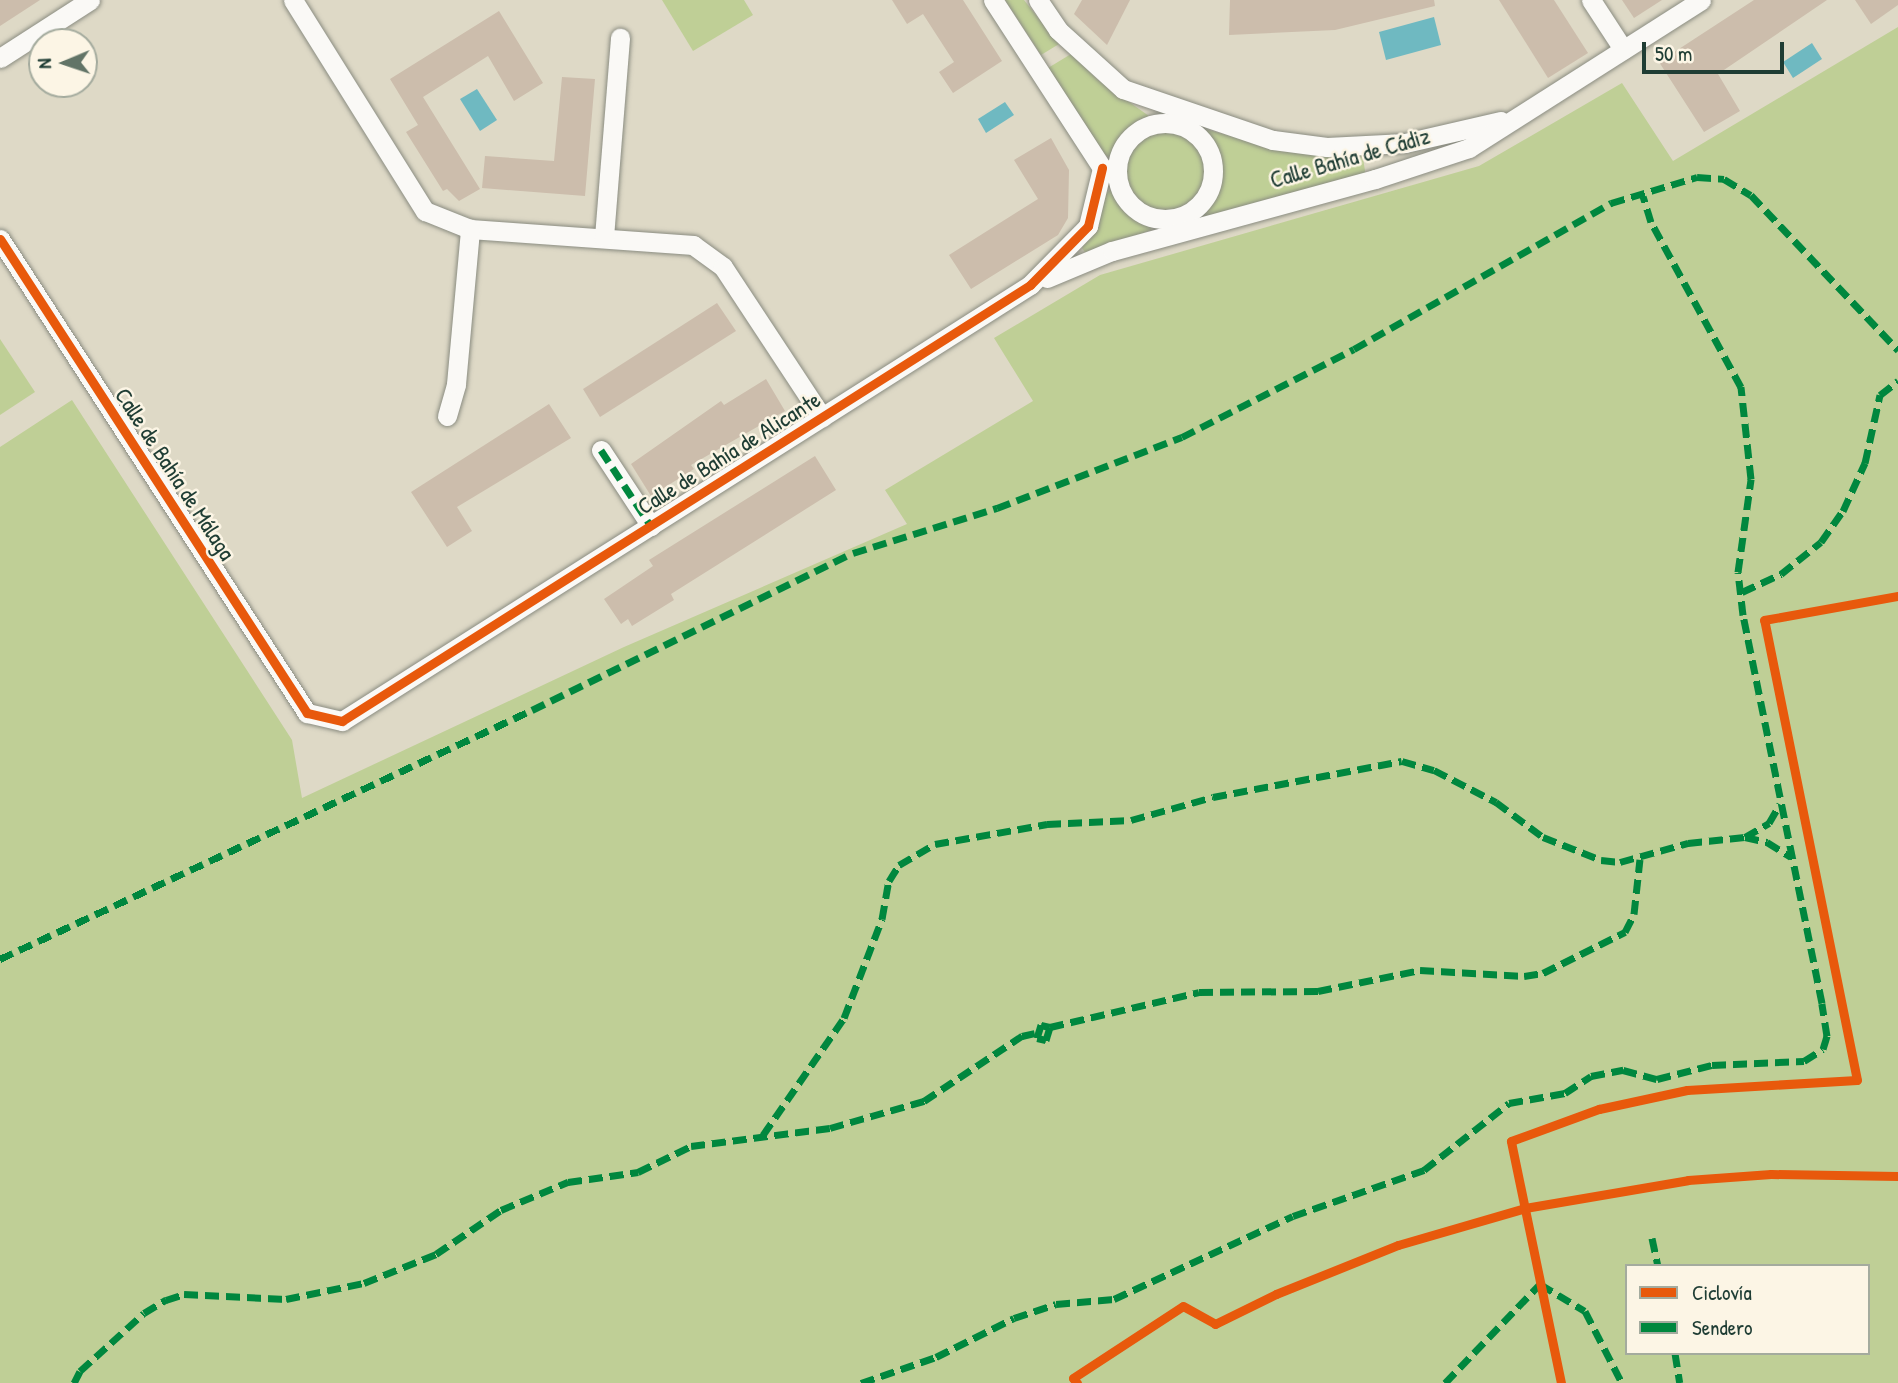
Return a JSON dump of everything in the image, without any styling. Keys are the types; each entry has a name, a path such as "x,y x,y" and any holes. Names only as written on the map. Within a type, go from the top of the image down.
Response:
{"street":[{"path":"0,58 90,0"},
{"path":"293,0 425,211 470,229 693,245 723,267 822,417"},
{"path":"993,0 1137,210 1151,218 1185,222 1207,194 1212,163 1186,119 1139,131 1128,141 1109,168"},
{"name":"Calle Bahía de Cádiz","path":"1038,0 1058,30 1123,89 1186,119 1273,140 1326,147 1405,143 1519,116"},
{"path":"1591,0 1623,49"},
{"name":"Calle Bahía de Cádiz","path":"1185,222 1376,179 1469,148 1701,0"},
{"path":"604,237 620,38"},
{"name":"Calle de Bahía de Alicante","path":"1030,285 1088,226 1109,168"},
{"name":"Calle de Bahía de Alicante","path":"326,721 342,722 356,715 1030,285 1185,222"},
{"path":"447,416 456,384 470,229"},
{"name":"Calle de Bahía de Málaga","path":"0,239 307,713 326,721"},
{"path":"601,450 651,526"}],"green space":[{"path":"662,0 744,0 753,15 693,51"},
{"path":"1005,0 1024,0 1059,44 1041,55"},
{"path":"1898,27 1898,1383 0,1383 0,447 72,400 292,740 302,798 624,647 907,524 885,490 1033,401 994,338 1100,275 1479,166 1622,83 1673,161"},
{"path":"1071,54 1098,80 1149,116 1125,137 1112,158 1105,155 1048,68"},
{"path":"1165,129 1188,136 1200,148 1207,171 1200,194 1188,206 1165,213 1142,206 1130,194 1123,171 1130,148 1142,136"},
{"path":"1205,129 1268,146 1362,152 1366,177 1201,218 1199,212 1213,193 1218,170"},
{"path":"1112,189 1127,208 1151,224 1151,230 1087,255 1082,248 1106,193"},
{"path":"0,339 35,392 0,415"}],"water":[{"path":"1434,17 1441,45 1386,60 1379,32"},
{"path":"1812,43 1822,59 1793,78 1783,62"},
{"path":"477,89 497,120 480,131 460,99"},
{"path":"1005,102 1014,115 986,133 978,119"}],"building":[{"path":"0,0 40,0 0,26"},
{"path":"892,0 963,0 1002,61 953,93 939,72 954,62 923,14 907,24"},
{"path":"1082,0 1130,0 1107,45 1074,14"},
{"path":"1230,0 1434,0 1435,6 1335,30 1229,35"},
{"path":"1499,0 1554,0 1588,53 1548,78"},
{"path":"1622,0 1662,0 1634,18"},
{"path":"1754,0 1827,0 1718,74 1740,111 1704,132 1659,62"},
{"path":"1855,0 1898,0 1898,5 1871,24"},
{"path":"499,11 543,83 514,101 488,56 423,97 480,189 459,201 447,189 443,191 406,132 418,125 390,79"},
{"path":"562,77 595,79 585,196 482,188 485,156 554,161"},
{"path":"1051,138 1069,170 1068,218 1058,235 971,289 949,255 1038,199 1014,160"},
{"path":"717,303 736,331 600,417 583,389"},
{"path":"766,379 785,411 691,465 694,469 651,496 631,464 721,401 724,405"},
{"path":"549,404 571,438 457,507 472,531 447,547 411,492"},
{"path":"815,456 836,490 671,594 674,600 632,626 628,619 621,624 604,599 653,566 649,560"}],"marked path":[{"path":"0,959 532,710 853,553 997,508 1182,437 1354,349 1611,203 1697,177 1724,179 1751,195 1898,350"},
{"path":"861,1383 936,1357 1014,1318 1056,1304 1114,1299 1293,1216 1424,1170 1509,1103 1565,1093 1591,1076 1623,1070 1657,1079 1712,1065 1804,1061 1823,1049 1827,1036 1822,1003 1743,615 1738,572 1751,479 1741,387 1651,222 1643,196"},
{"path":"1742,592 1781,574 1821,542 1843,511 1865,463 1880,395 1898,381"},
{"path":"601,450 651,526"},
{"path":"763,1135 844,1018 882,919 889,881 899,865 935,844 1047,824 1131,820 1213,797 1402,761 1434,770 1496,802 1543,837 1601,860 1620,862 1688,843 1745,837 1767,842 1791,857"},
{"path":"1745,837 1769,823 1780,804"},
{"path":"1050,1027 1046,1040 1037,1038 1041,1025 1050,1027 1199,992 1318,991 1420,970 1524,976 1543,973 1625,932 1634,914 1640,859"},
{"path":"74,1383 80,1371 144,1313 166,1300 184,1294 286,1299 364,1283 436,1254 501,1210 568,1182 638,1172 691,1146 830,1128 924,1101 1022,1036 1035,1033"},
{"path":"1652,1238 1658,1264"},
{"path":"1445,1383 1540,1284 1585,1311 1622,1383"},
{"path":"1675,1355 1680,1383"}],"cycle path":[{"path":"0,239 307,713 342,721 1030,285 1088,226 1102,168"},
{"path":"1561,1383 1511,1141 1599,1109 1687,1090 1857,1080 1764,620 1898,596"},
{"path":"1077,1383 1073,1378 1183,1306 1215,1324 1276,1294 1398,1245 1525,1208 1688,1180 1771,1174 1898,1176"}]}
